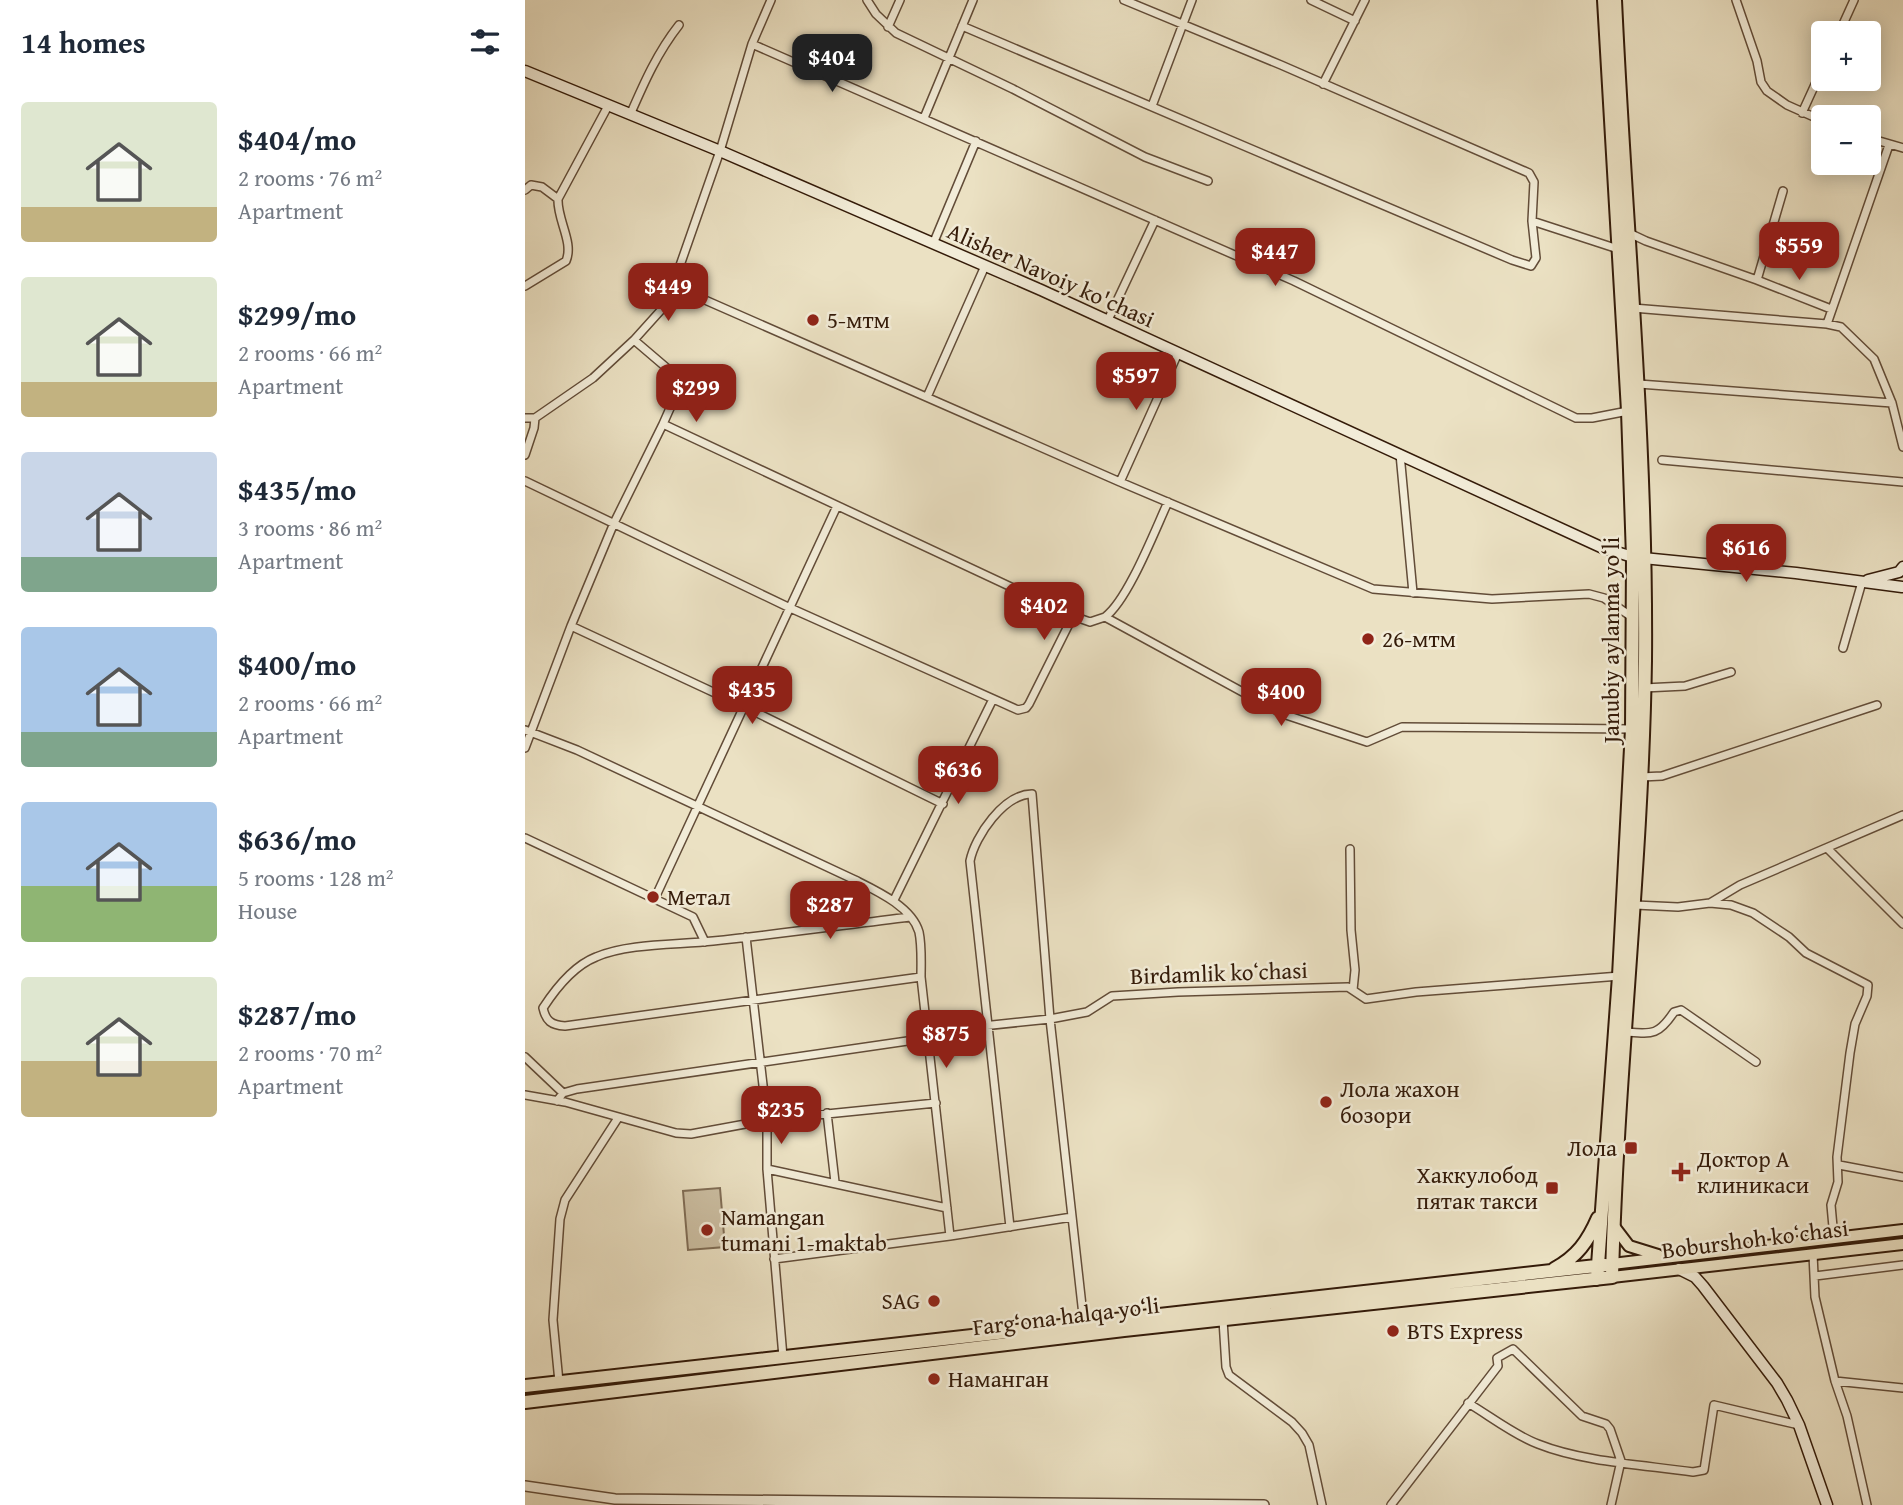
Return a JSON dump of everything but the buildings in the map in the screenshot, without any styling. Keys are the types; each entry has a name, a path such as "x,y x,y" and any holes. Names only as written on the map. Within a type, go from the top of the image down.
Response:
{"highway":[{"name":"Janubiy aylanma yoʻli","path":"1598,1273 1601,1211 1624,976 1635,905 1644,688 1639,558 1604,0"},
{"name":"Janubiy aylanma yoʻli","path":"1612,1271 1625,1032 1633,617 1639,558 1639,384 1615,0"},
{"path":"1548,1273 1576,1254 1588,1240 1601,1211"},
{"name":"Farg‘ona halqa yo‘li","path":"525,1402 1223,1320 1612,1271"},
{"name":"Farg‘ona halqa yo‘li","path":"525,1386 1548,1273 1598,1273"}],"main road":[{"name":"Alisher Navoiy ko'chasi","path":"525,71 720,150 1108,320 1603,548 1639,558 1902,588"},
{"path":"1862,582 1901,570"},
{"path":"1901,570 1897,580 1902,588"},
{"path":"1613,1225 1623,1241 1637,1250 1671,1257"},
{"path":"1612,1271 1671,1257 1903,1230"},
{"name":"Boburshoh koʻchasi","path":"1612,1271 1679,1269 1903,1244"},
{"path":"1679,1269 1703,1286 1777,1383 1799,1425 1827,1505"}],"street":[{"path":"680,289 677,274 720,150 752,44 771,0"},
{"path":"867,0 896,33 1145,157 1208,181"},
{"path":"888,27 900,0"},
{"path":"924,118 973,0"},
{"path":"963,26 1512,260 1531,265 1536,258 1532,221 1534,182 1529,173 1124,0"},
{"path":"1152,106 1192,0"},
{"path":"1311,0 1355,20"},
{"path":"1323,84 1365,0"},
{"path":"1736,0 1757,61 1761,82 1767,91 1811,116"},
{"path":"1844,21 1854,0"},
{"path":"630,115 652,66 679,25"},
{"path":"752,44 1294,281 1576,418 1592,418 1628,411"},
{"path":"1803,113 1812,91"},
{"path":"525,286 566,261 569,251 558,210 558,199 608,106"},
{"path":"933,244 976,141"},
{"path":"1881,142 1903,148"},
{"path":"1828,324 1889,145"},
{"path":"525,190 531,185 536,186 558,199"},
{"path":"1757,281 1783,191"},
{"path":"1108,320 1155,220"},
{"path":"1532,221 1618,249"},
{"path":"1629,233 1831,309"},
{"path":"927,397 985,266"},
{"path":"525,418 535,418 593,378 634,340 680,289"},
{"path":"680,289 1120,482 1373,589 1492,598 1589,594 1604,598 1633,617"},
{"path":"1633,308 1841,327 1874,359 1892,403 1903,447"},
{"path":"525,748 528,731 614,523 677,394 678,381 675,375 634,340"},
{"path":"1120,482 1178,353"},
{"path":"1639,384 1892,403"},
{"path":"525,455 535,418"},
{"path":"663,424 1090,622 1113,611 1138,568 1168,502"},
{"path":"1400,454 1413,593"},
{"path":"1662,460 1903,482"},
{"path":"525,481 788,607 1018,710 1026,708 1073,616"},
{"path":"655,898 837,506"},
{"path":"1843,648 1862,582"},
{"path":"1105,617 1283,714 1362,742 1372,741 1402,727 1632,729"},
{"path":"571,626 943,804"},
{"path":"1644,688 1685,686 1731,672"},
{"path":"894,900 993,699"},
{"path":"1641,777 1662,776 1877,705"},
{"path":"528,731 577,750 894,900 910,917 919,935 921,977 950,1236"},
{"path":"1010,1227 971,858 995,815 1012,800 1032,794 1050,1019 1084,1324"},
{"path":"1710,903 1740,885 1903,815"},
{"path":"525,838 695,919 705,942"},
{"path":"1827,848 1903,924"},
{"path":"1350,849 1351,930 1355,970 1353,989"},
{"path":"1635,905 1731,905 1753,913 1789,937 1806,953 1868,985 1867,996 1855,1024 1850,1053 1837,1157 1839,1165 1836,1192 1831,1205 1834,1238"},
{"path":"910,917 705,942 648,946 596,957 575,970 552,994 543,1008 545,1018 555,1025 565,1026 921,977"},
{"path":"746,937 767,1120 767,1169 783,1357"},
{"name":"Birdamlik koʻchasi","path":"562,1093 760,1061 928,1038 938,1031 1050,1019 1092,1010 1112,996 1348,988 1366,999 1624,976"},
{"path":"1625,1032 1655,1033 1674,1012 1681,1010 1756,1062"},
{"path":"525,1057 562,1093 557,1101"},
{"path":"525,1095 676,1133 691,1134 767,1120 936,1103"},
{"path":"827,1113 835,1182"},
{"path":"559,1382 553,1320 560,1220 565,1200 618,1118"},
{"path":"1839,1165 1903,1177"},
{"path":"767,1169 947,1208"},
{"path":"774,1259 1072,1217"},
{"path":"1813,1254 1815,1297 1835,1381 1847,1416 1867,1505"},
{"path":"1815,1276 1903,1265"},
{"path":"1223,1320 1226,1367 1229,1375 1292,1422 1302,1433 1309,1445 1322,1505"},
{"path":"1391,1505 1498,1366 1497,1358 1513,1349 1582,1416 1606,1424 1610,1429 1621,1461 1611,1505"},
{"path":"1835,1381 1903,1388"},
{"path":"1468,1403 1535,1443 1580,1457 1702,1472 1712,1406 1716,1404 1799,1425"},
{"path":"526,1488 615,1499 1263,1505"}],"shaded area":[{"path":"720,1188 725,1247 688,1250 683,1191"}],"place":[{"name":"5-мтм","path":"813,320"},
{"name":"26-мтм","path":"1368,639"},
{"name":"Метал","path":"653,897"},
{"name":"Лола жахон бозори","path":"1326,1102"},
{"name":"Лола","path":"1631,1148"},
{"name":"Доктор А клиникаси","path":"1681,1172"},
{"name":"Хаккулобод пятак такси","path":"1552,1188"},
{"name":"Namangan tumani 1-maktab","path":"707,1230"},
{"name":"SAG","path":"934,1301"},
{"name":"BTS Express","path":"1393,1331"},
{"name":"Наманган","path":"934,1379"}]}
